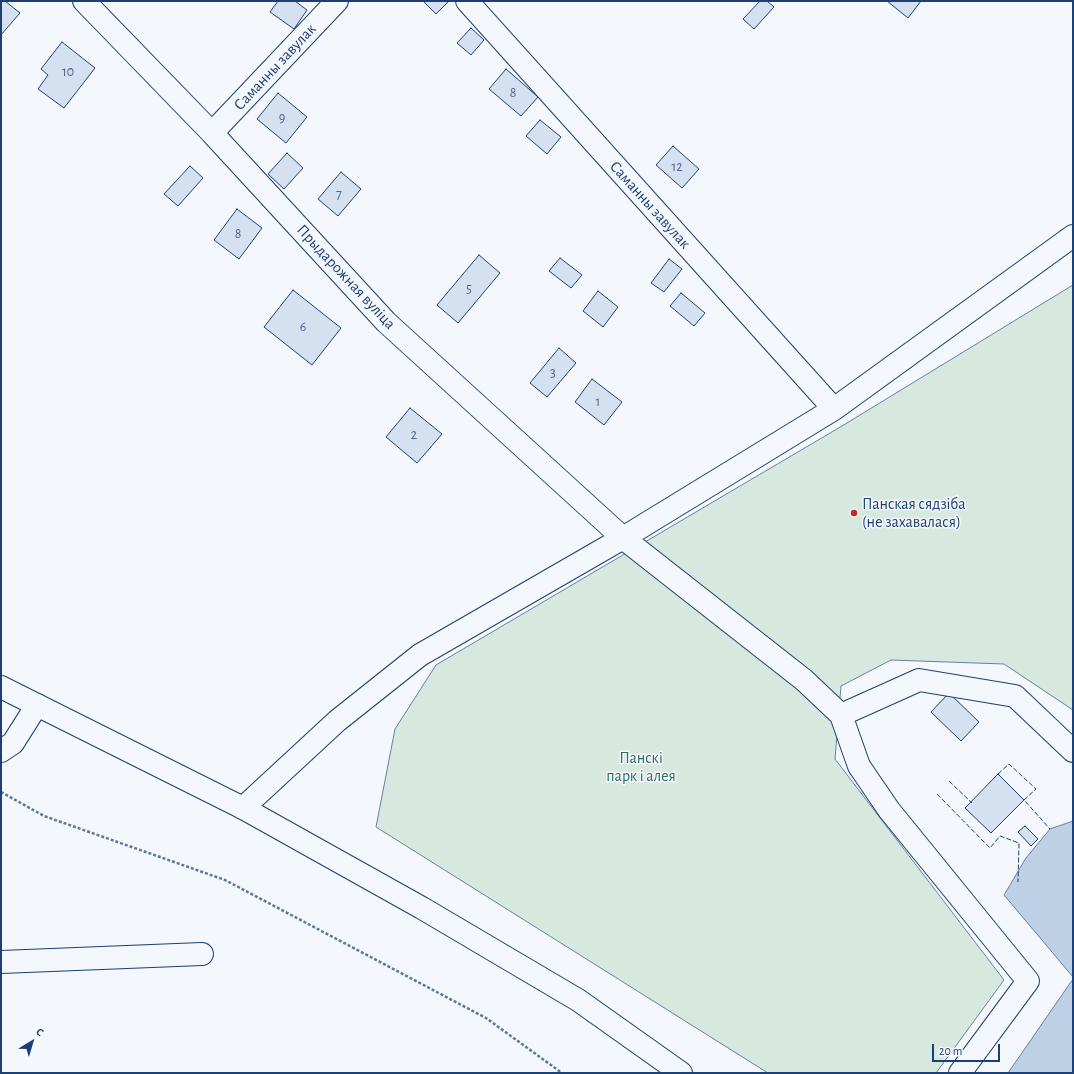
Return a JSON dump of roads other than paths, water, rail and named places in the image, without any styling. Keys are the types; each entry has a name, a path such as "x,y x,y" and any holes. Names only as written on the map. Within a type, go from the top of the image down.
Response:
{"street":[{"name":"Прыдарожная вуліца","path":"84,1 212,133 386,322 623,538 804,680 841,715"},
{"name":"Саманны завулак","path":"212,133 337,1"},
{"name":"Саманны завулак","path":"467,1 834,409"},
{"path":"243,808 338,721 420,655 623,538 834,409 1073,236"},
{"path":"960,1073 1028,981 889,810 859,766 841,715 919,680 1015,696 1073,751"},
{"path":"1,687 38,704 243,808 422,908 578,1000 681,1073"},
{"path":"1,751 13,743 38,704"},
{"path":"1,962 202,954"}],"water":[{"path":"1073,821 1073,977 1004,895 1026,858 1050,829"},
{"path":"1073,979 1073,1073 1008,1073"}],"place":[{"name":"Панская сядзіба (не захавалася)","path":"854,513"}],"park label":[{"name":"Панскі парк і алея","path":"641,767"}]}
